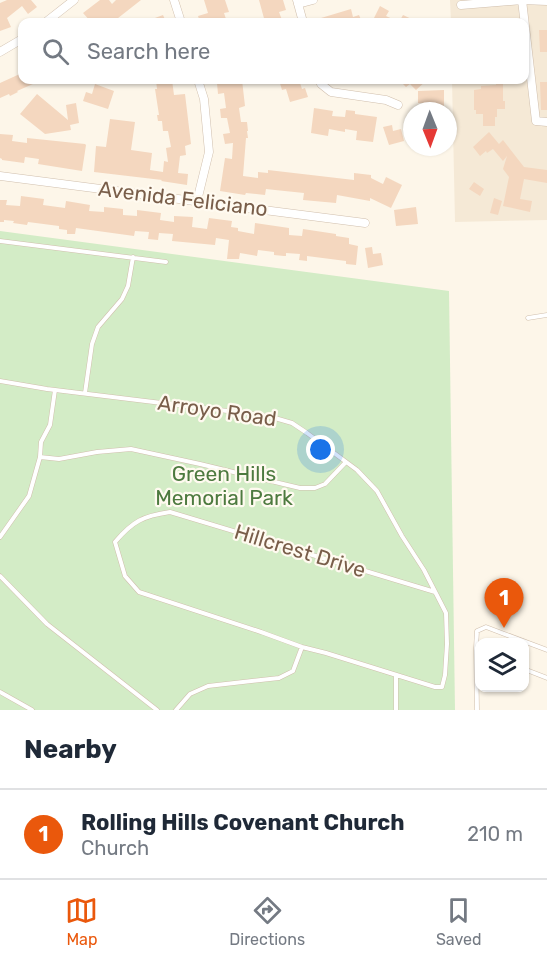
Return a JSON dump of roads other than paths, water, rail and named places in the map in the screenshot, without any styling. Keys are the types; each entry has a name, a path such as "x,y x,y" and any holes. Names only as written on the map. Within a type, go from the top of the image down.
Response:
{"street":[{"path":"51,18 74,0"},
{"path":"174,0 180,18"},
{"path":"302,18 298,2 313,0"},
{"path":"461,5 522,0 547,1"},
{"path":"522,0 524,18"},
{"path":"0,52 18,41"},
{"path":"529,60 536,121 547,122"},
{"path":"197,201 209,152 204,99 199,84"},
{"path":"321,84 331,92 386,100 398,105"},
{"name":"Avenida Feliciano","path":"0,176 365,223"}],"lane":[{"path":"0,240 166,262"},
{"path":"85,393 92,344 98,327 122,299 128,286 132,257"},
{"path":"528,318 547,315"},
{"name":"Arroyo Road","path":"0,381 55,390 268,416 292,423 316,439 357,470 377,491 436,593 446,613 446,675 442,687"},
{"path":"0,537 29,496 40,457 41,442 50,425 55,390"},
{"path":"40,457 59,459 131,449 300,488 315,488 325,484 346,462"},
{"name":"Hillcrest Drive","path":"436,593 170,512 148,516 127,528 115,542 125,576 139,592 302,647 435,687 442,687"},
{"path":"0,576 47,624 157,710"},
{"path":"477,638 477,631 486,627 516,638"},
{"path":"529,643 547,650"},
{"path":"176,710 190,694 208,687 279,678 293,671 302,647"},
{"path":"529,671 547,678"},
{"path":"396,675 396,710"},
{"path":"477,692 477,710"},
{"path":"0,693 32,710"}],"place":[{"name":"Rolling Hills Covenant Church","path":"504,628"}],"park label":[{"name":"Green Hills Memorial Park","path":"224,486"}]}
